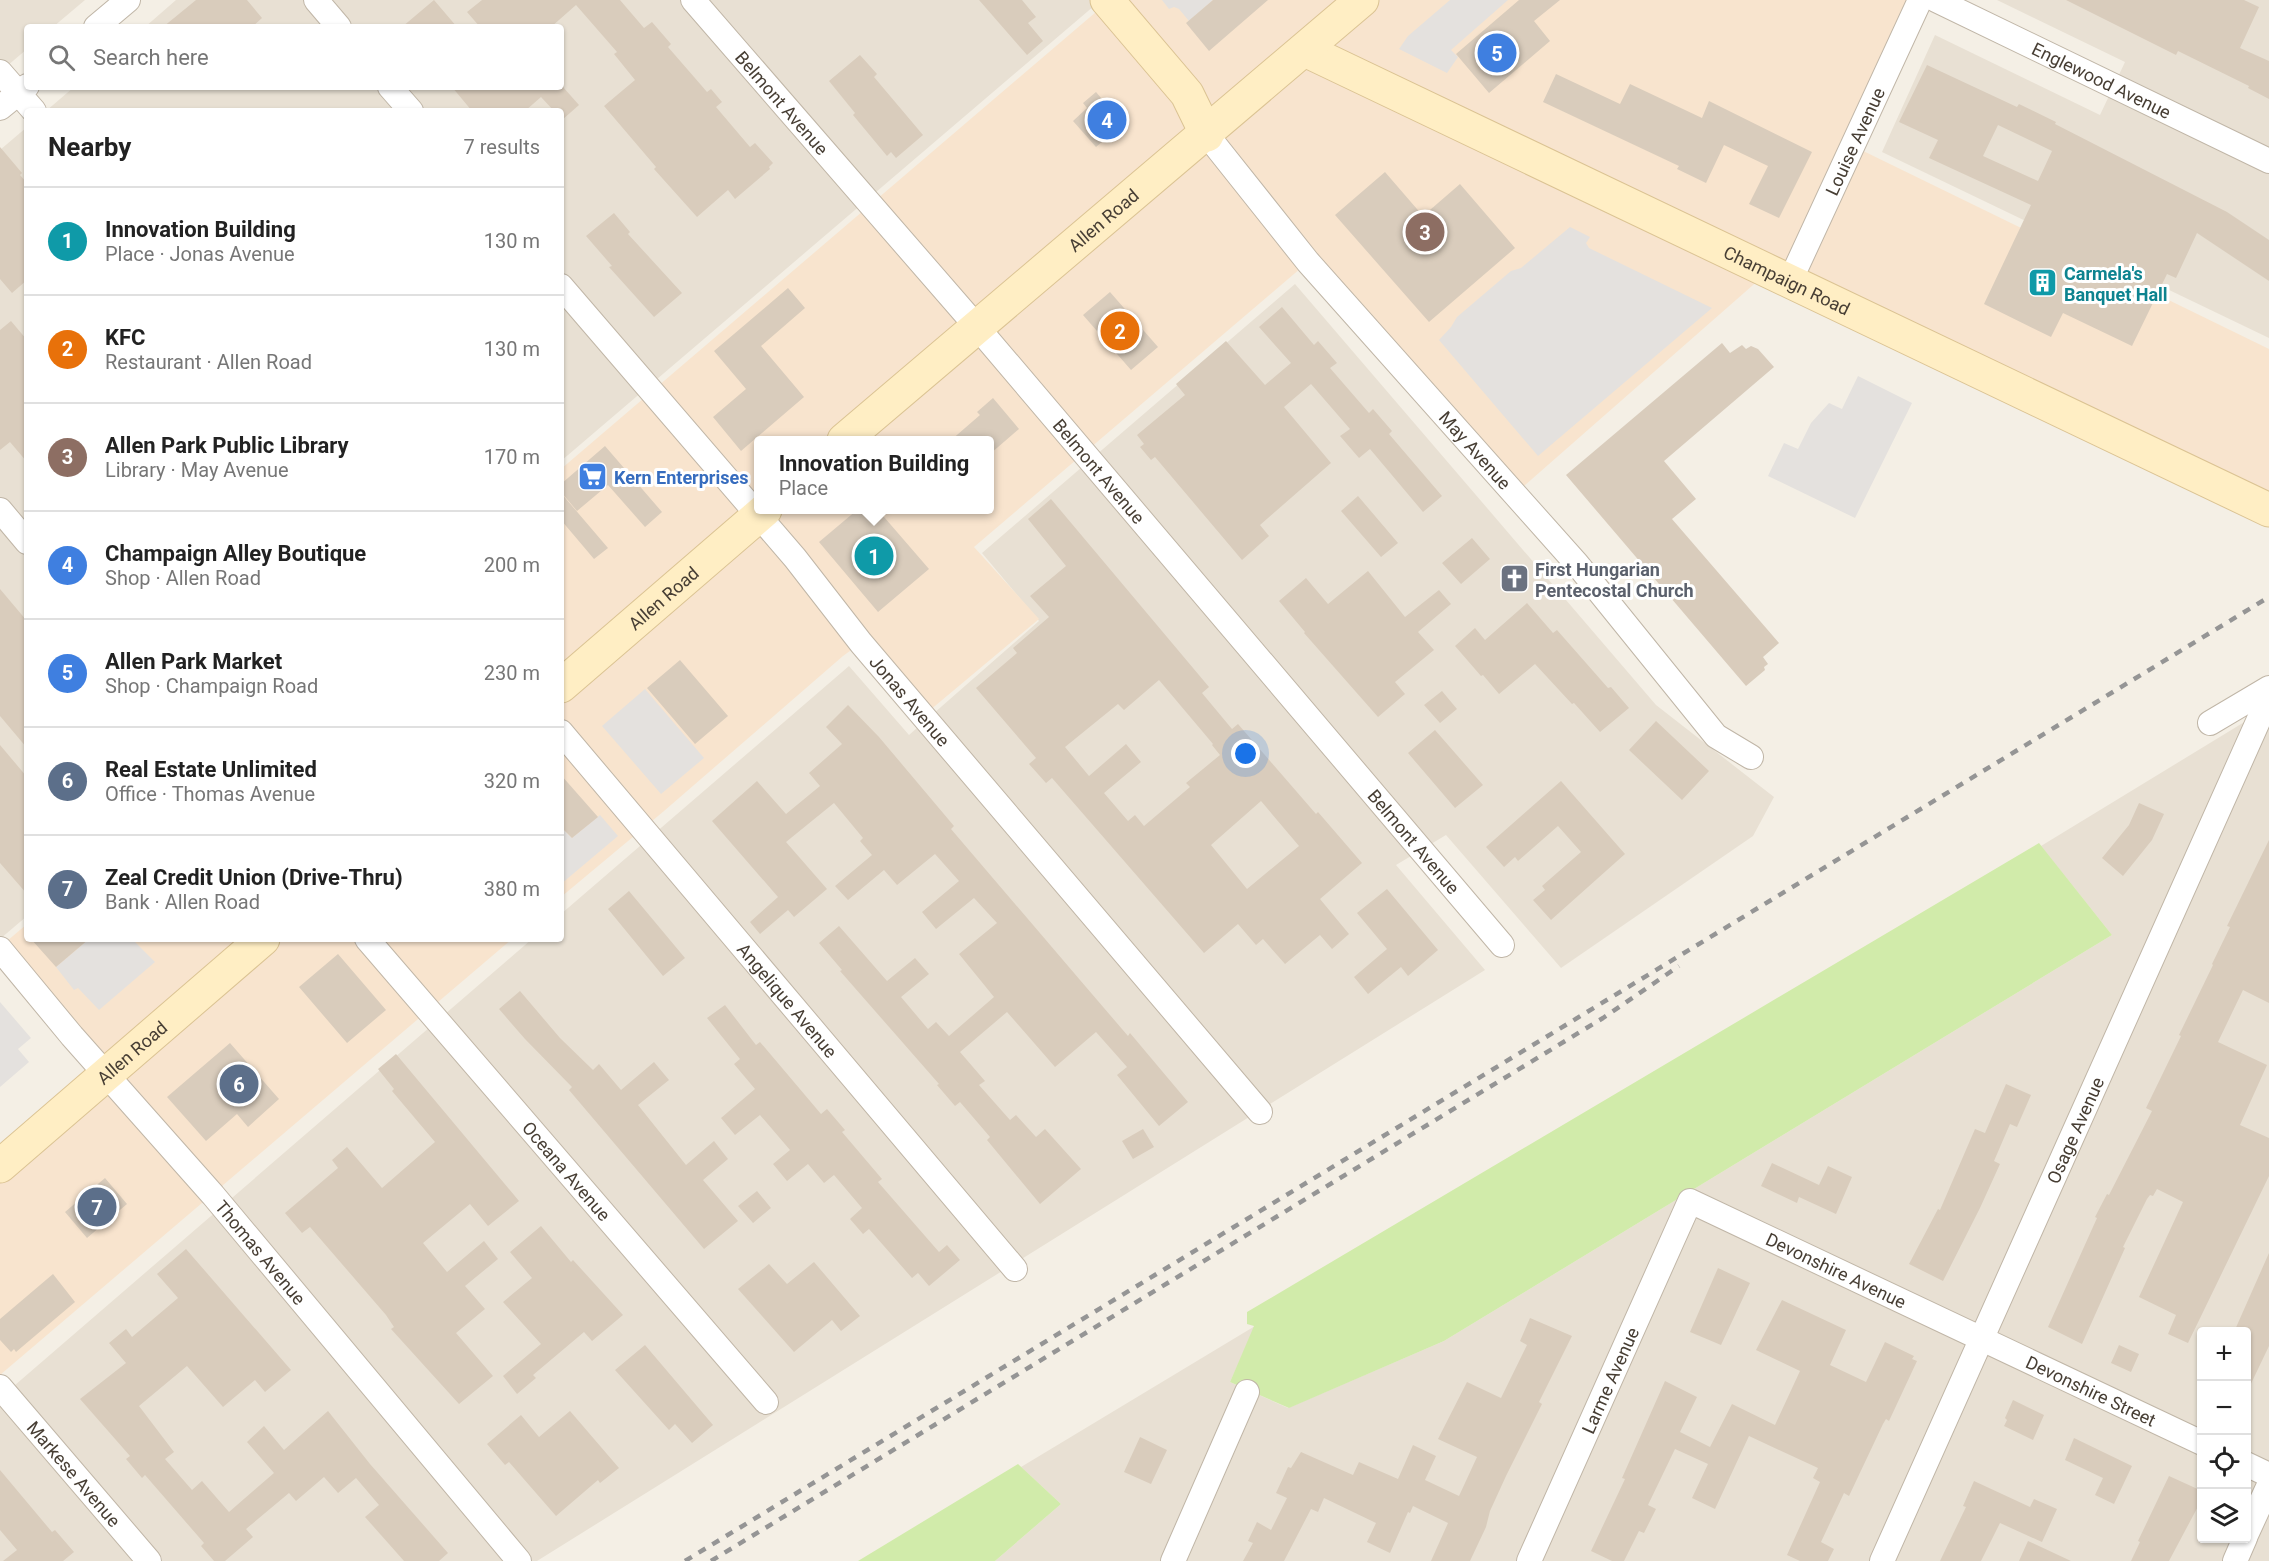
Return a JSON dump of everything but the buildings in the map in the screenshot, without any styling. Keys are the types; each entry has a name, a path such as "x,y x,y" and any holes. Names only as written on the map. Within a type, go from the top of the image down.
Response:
{"main road":[{"path":"1107,0 1187,94 1206,135"},
{"name":"Allen Road","path":"850,436 1362,0"},
{"name":"Champaign Road","path":"1305,50 2269,510"},
{"name":"Allen Road","path":"564,683 760,514"},
{"name":"Allen Road","path":"0,1166 259,942"}],"street":[{"path":"100,24 128,0"},
{"path":"316,0 336,24"},
{"name":"Belmont Avenue","path":"693,0 977,327 1502,945"},
{"name":"Louise Avenue","path":"1790,281 1920,0"},
{"name":"Englewood Avenue","path":"1936,0 2269,160"},
{"path":"0,72 23,89 32,108"},
{"path":"0,108 23,89"},
{"path":"393,90 408,108"},
{"name":"May Avenue","path":"1206,135 1308,262 1577,564 1716,735 1751,757"},
{"name":"Jonas Avenue","path":"564,289 754,505"},
{"path":"0,510 24,538"},
{"name":"Jonas Avenue","path":"762,514 861,643 1260,1112"},
{"path":"2210,723 2269,688"},
{"name":"Osage Avenue","path":"1882,1561 2269,697"},
{"name":"Angelique Avenue","path":"564,736 1015,1269"},
{"name":"Oceana Avenue","path":"370,942 766,1402"},
{"name":"Thomas Avenue","path":"0,949 105,1074 213,1195 519,1561"},
{"name":"Devonshire Avenue","path":"1690,1201 1982,1339"},
{"name":"Larme Avenue","path":"1529,1561 1690,1201"},
{"name":"Devonshire Street","path":"1982,1339 2197,1441"},
{"name":"Markese Avenue","path":"0,1387 149,1561"},
{"path":"1173,1561 1247,1392"},
{"path":"2251,1466 2269,1475"},
{"path":"2251,1526 2269,1485"},
{"path":"2235,1561 2243,1543"}],"shaded area":[{"path":"0,0 85,0 57,24 24,24 24,52 0,72"},
{"path":"176,0 1101,0 564,458 564,108 50,108 70,90 564,90 564,24 148,24"},
{"path":"1110,0 1920,0 1853,146 2269,349 2269,510 1769,271 1515,494 1308,262 974,547 1039,619 923,716 861,643 564,894 564,466"},
{"path":"1162,0 1213,0 1189,21 1179,9 1174,7 1169,9"},
{"path":"1450,0 1508,0 1451,50 1458,57 1447,73 1399,49 1408,36"},
{"path":"1997,0 2269,0 2269,338 1882,152 1935,35 2100,115 2125,62"},
{"path":"24,130 24,919 0,939 0,150"},
{"path":"1570,227 1590,237 1586,243 1589,248 1712,308 1538,456 1439,340 1457,317 1511,271 1521,268"},
{"path":"1295,284 1656,705 1774,797 1753,836 1561,968 1446,835 1396,865 1485,970 537,1561 0,1561 0,1398 529,942 564,942 564,911 849,666 909,735 1039,621 982,553"},
{"path":"1858,376 1912,403 1855,518 1768,476 1784,443 1798,449 1811,423 1829,403 1842,409"},
{"path":"645,689 704,758 661,794 602,726"},
{"path":"2269,707 2269,1561 995,1561 1061,1504 1021,1467 1255,1326 1230,1382 1288,1408 1444,1341 2112,935 2041,846"},
{"path":"600,815 618,836 564,881 564,830 572,838"},
{"path":"24,927 24,942 508,942 0,1375 0,1166 105,1074 0,947"},
{"path":"85,942 135,942 155,962 99,1010 78,988 74,990 56,967"},
{"path":"0,1002 31,1038 18,1049 29,1062 0,1087"}],"green space":[{"path":"2039,843 2112,935 1444,1341 1289,1408 1230,1382 1254,1326 1247,1324 1247,1312"},
{"path":"1018,1464 1061,1504 995,1561 858,1561"}],"railway":[{"path":"685,1561 2269,597"},
{"path":"711,1561 1603,1018 1679,966"}],"place":[{"name":"Allen Park Market","path":"1497,53"},
{"name":"Champaign Alley Boutique","path":"1107,120"},
{"name":"Allen Park Public Library","path":"1425,232"},
{"name":"Carmela's Banquet Hall","path":"2043,283"},
{"name":"KFC","path":"1120,331"},
{"name":"Kern Enterprises","path":"593,477"},
{"name":"Innovation Building","path":"874,556"},
{"name":"First Hungarian Pentecostal Church","path":"1514,579"},
{"name":"Real Estate Unlimited","path":"239,1084"},
{"name":"Zeal Credit Union (Drive-Thru)","path":"97,1207"}]}
